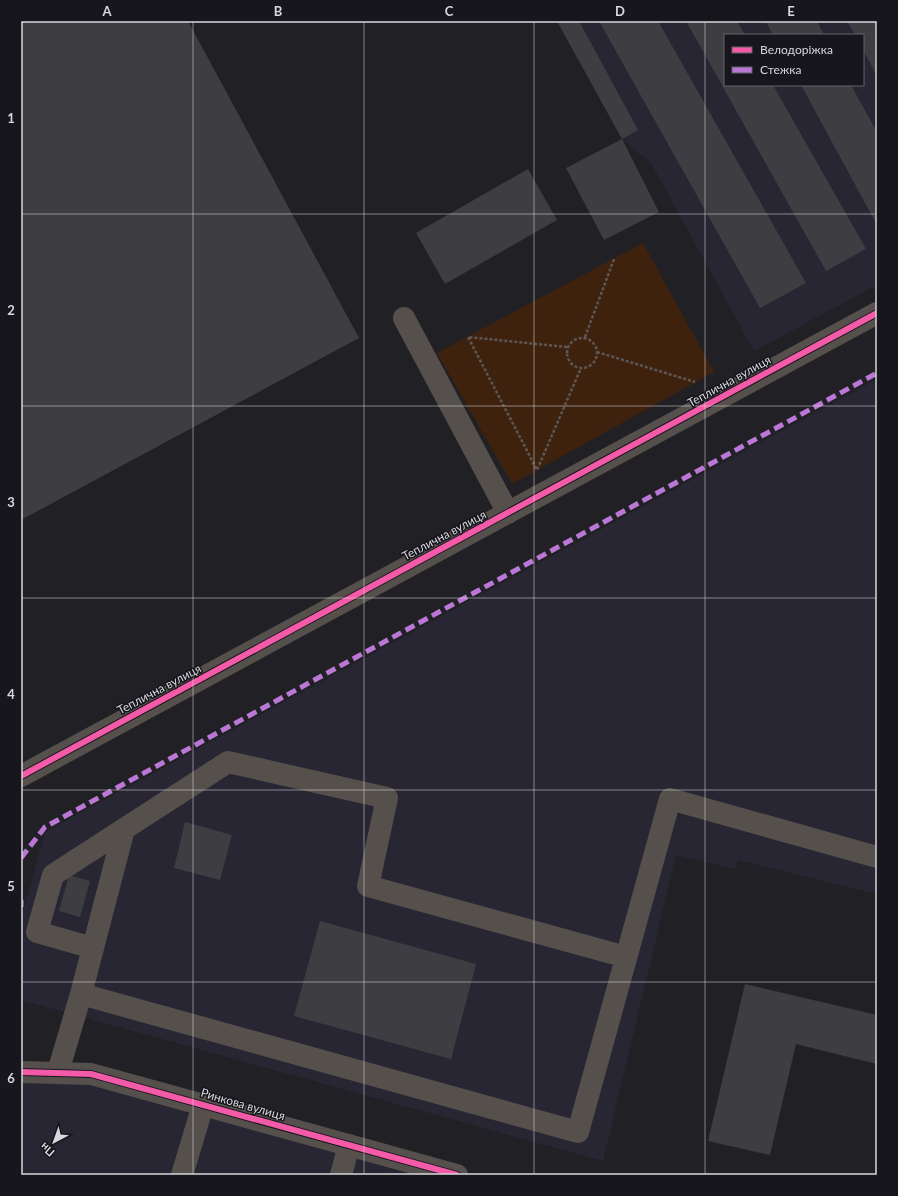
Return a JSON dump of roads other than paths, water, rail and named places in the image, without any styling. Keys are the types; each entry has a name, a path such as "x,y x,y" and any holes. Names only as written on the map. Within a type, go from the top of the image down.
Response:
{"street":[{"name":"Теплична вулиця","path":"21,776 877,313"},
{"path":"404,318 508,513"},
{"path":"93,948 37,932 53,875 228,762 387,798 368,886 626,957"},
{"path":"81,994 578,1132 670,799 877,857"},
{"path":"58,1072 81,994 124,829"},
{"name":"Ринкова вулиця","path":"21,1072 91,1074 457,1175"},
{"path":"182,1175 203,1105"},
{"path":"341,1175 349,1145"}]}
